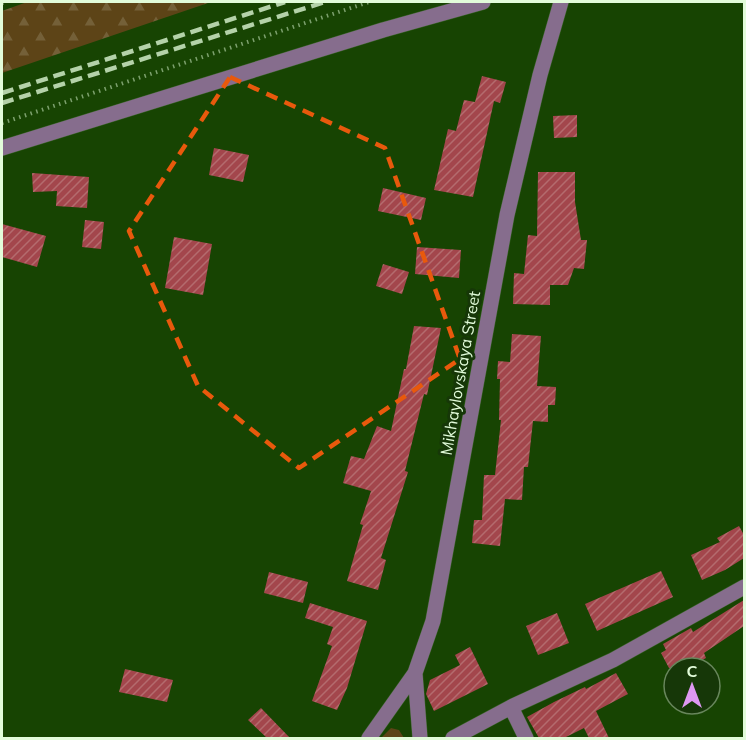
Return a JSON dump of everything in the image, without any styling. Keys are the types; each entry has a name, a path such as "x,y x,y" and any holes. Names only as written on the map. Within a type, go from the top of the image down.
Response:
{"street":[{"path":"2,148 383,30 483,2"},
{"name":"Mikhaylovskaya Street","path":"369,738 415,673 433,621 507,215 540,75 561,2"},
{"path":"453,738 511,707 613,660 744,587"},
{"path":"415,673 420,738"},
{"path":"511,707 526,738"}],"path":[{"path":"2,3 7,2"},
{"path":"2,123 369,2"}],"highlighted area":[{"path":"230,77 385,148 460,359 299,468 198,386 129,231"}],"green space":[{"path":"27,2 211,2 2,73 2,11"},
{"path":"391,728 399,730 404,738 381,738"}],"building":[{"path":"482,76 506,82 500,103 494,101 473,197 434,190 448,129 456,131 464,100 475,102"},
{"path":"577,115 577,137 554,138 553,116"},
{"path":"214,148 249,155 243,182 209,175"},
{"path":"538,172 575,172 575,202 581,240 587,240 584,269 574,268 568,285 550,285 550,305 513,304 514,273 524,274 528,235 537,236"},
{"path":"32,173 89,177 87,208 56,206 57,191 33,192"},
{"path":"383,188 426,198 421,220 378,211"},
{"path":"85,220 104,222 101,249 82,247"},
{"path":"2,224 46,236 37,267 2,257"},
{"path":"174,237 212,244 203,295 165,288"},
{"path":"417,247 461,250 459,278 415,274"},
{"path":"383,264 409,272 402,294 376,286"},
{"path":"414,326 441,328 427,395 424,394 405,471 408,472 381,558 386,560 378,590 347,581 363,525 360,524 371,491 343,483 351,456 364,459 377,426 391,431"},
{"path":"512,334 541,336 537,386 556,387 555,405 548,405 548,422 533,421 528,467 524,467 522,500 505,499 500,546 472,543 474,520 482,520 484,475 495,475 501,420 499,420 498,361 510,362"},
{"path":"739,526 744,535 744,558 725,570 702,580 691,555 720,542 717,538"},
{"path":"661,571 673,597 597,631 585,604"},
{"path":"269,572 308,582 303,603 264,593"},
{"path":"744,600 744,626 704,653 705,656 663,656 661,653 666,650 663,644 691,628 693,632"},
{"path":"310,603 367,621 347,688 337,710 312,701 332,646 327,644 333,627 305,618"},
{"path":"557,613 569,643 538,655 526,626"},
{"path":"470,647 488,684 434,711 426,694 430,680 460,665 455,655"},
{"path":"125,669 173,680 167,702 119,692"},
{"path":"616,673 628,694 596,711 609,738 589,738 584,728 564,738 539,738 527,717"},
{"path":"261,708 290,738 267,738 248,720"}],"railway":[{"path":"2,93 285,2"},
{"path":"2,103 325,2"}]}
